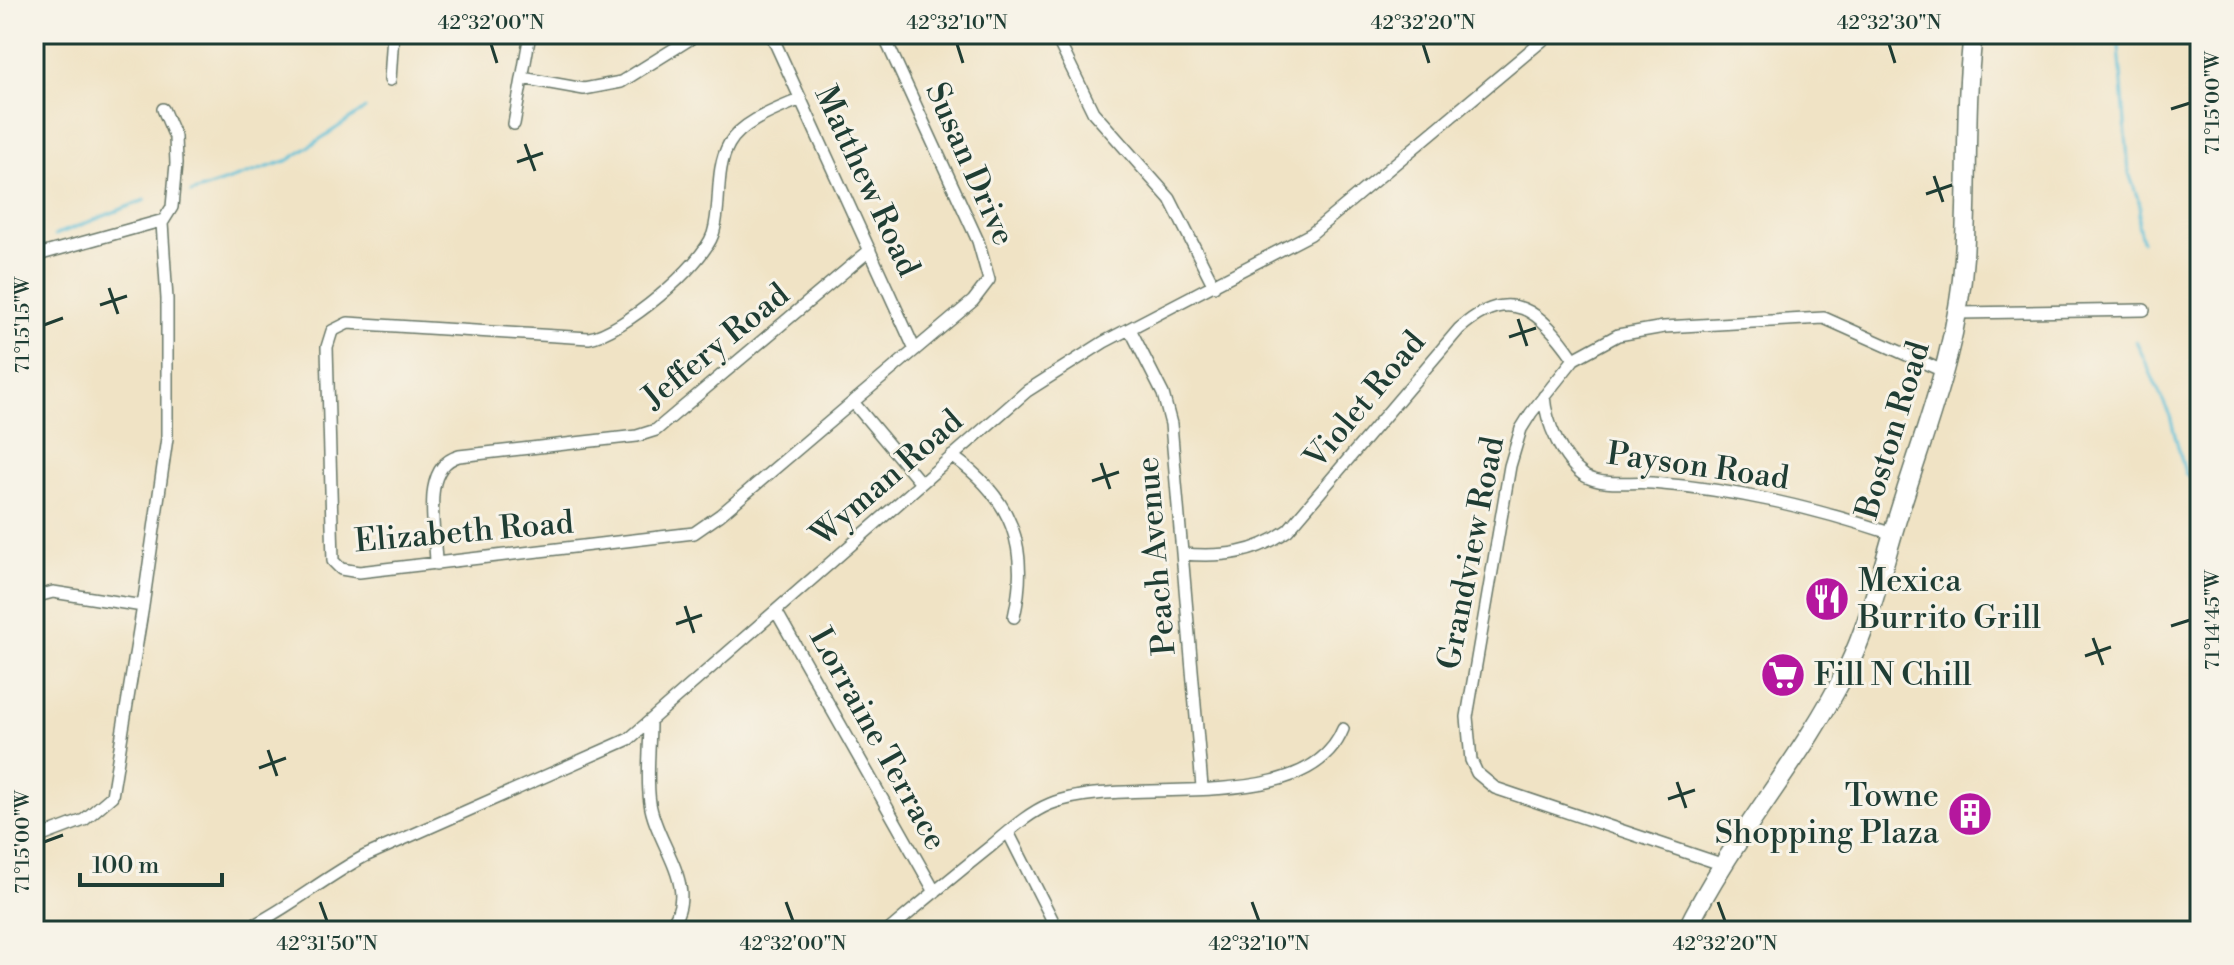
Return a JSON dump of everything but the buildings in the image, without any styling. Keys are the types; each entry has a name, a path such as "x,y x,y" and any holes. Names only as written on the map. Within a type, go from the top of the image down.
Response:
{"main road":[{"name":"Boston Road","path":"1686,931 1722,864 1809,736 1849,666 1945,372 1958,313 1964,256 1967,97 1973,34"},
{"name":"Boston Road","path":"1674,931 1715,862 1757,810"}],"street":[{"path":"390,80 393,34"},
{"path":"514,124 530,34"},
{"path":"522,78 584,89 621,82 698,34"},
{"name":"Matthew Road","path":"771,34 915,350"},
{"name":"Susan Drive","path":"853,402 982,292 989,274 978,241 883,34"},
{"path":"1055,34 1093,112 1170,199 1214,286"},
{"name":"Wyman Road","path":"242,931 270,917 328,875 606,751 650,721 920,482 1054,372 1130,329 1260,263 1326,223 1550,34"},
{"name":"Elizabeth Road","path":"801,99 735,136 724,156 716,223 705,252 612,331 589,338 348,323 332,331 327,347 333,561 348,571 359,572 694,533 720,515 853,402"},
{"path":"34,839 84,820 112,796 167,438 164,220 172,207 176,164 175,137 163,109"},
{"path":"34,256 164,220"},
{"name":"Jeffery Road","path":"436,564 434,481 444,462 459,456 637,436 656,430 870,250"},
{"name":"Violet Road","path":"1183,554 1244,552 1262,546 1288,530 1459,329 1480,312 1503,304 1524,308 1544,320 1574,359"},
{"path":"1958,313 2144,310"},
{"name":"Grandview Road","path":"1715,862 1506,792 1484,780 1471,760 1467,744 1467,717 1512,459 1521,429 1574,359 1600,342 1638,330 1818,317 1839,322 1945,372"},
{"name":"Peach Avenue","path":"1130,329 1163,394 1171,424 1202,787"},
{"name":"Payson Road","path":"1544,396 1549,424 1562,447 1574,466 1595,480 1738,491 1893,534"},
{"path":"853,402 920,482"},
{"path":"952,456 993,495 1015,531 1021,560 1014,617"},
{"path":"34,597 53,592 143,606"},
{"name":"Lorraine Terrace","path":"776,611 935,892"},
{"path":"650,721 651,811 682,893 675,920 666,931"},
{"path":"888,931 1039,809 1068,798 1283,778 1306,768 1337,746 1343,729"},
{"path":"1008,832 1058,931"}],"waterway":[{"path":"2118,34 2129,173 2140,205 2138,224 2142,241"},
{"path":"191,193 289,160 365,109"},
{"path":"55,235 145,200"},
{"path":"2136,341 2170,416 2185,473 2200,485"}],"place":[{"name":"Mexica Burrito Grill","path":"1827,599"},
{"name":"Fill N Chill","path":"1783,675"},
{"name":"Towne Shopping Plaza","path":"1970,814"}]}
